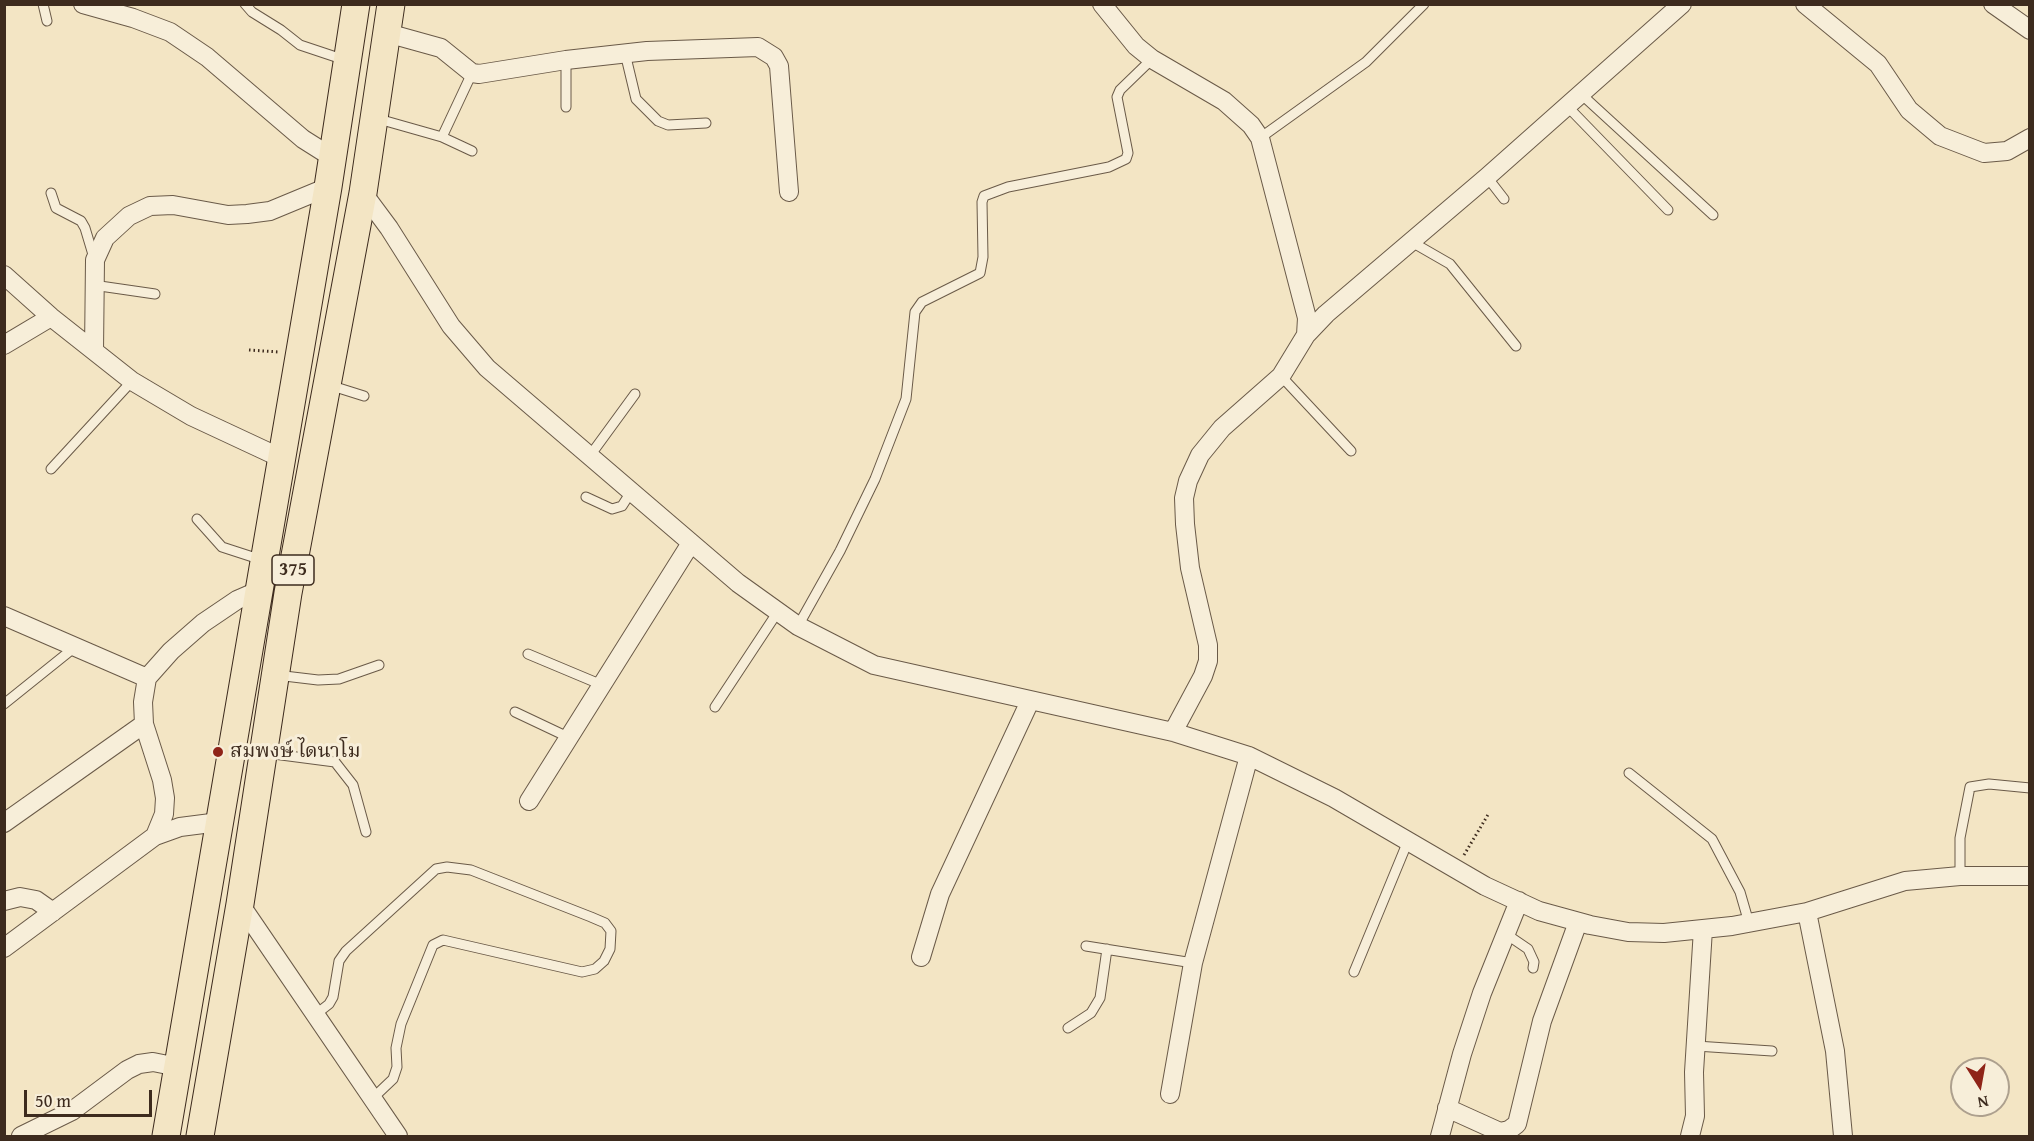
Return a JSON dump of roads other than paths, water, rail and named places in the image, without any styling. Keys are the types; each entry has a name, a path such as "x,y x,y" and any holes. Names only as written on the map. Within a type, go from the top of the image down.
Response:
{"main road":[{"name":"375","path":"166,1137 334,154 356,4"},
{"name":"375","path":"200,1137 276,675 363,193 391,4"}],"street":[{"path":"83,4 133,18 170,32 207,57 303,139 322,151 334,154"},
{"path":"1102,4 1136,46 1152,59 1224,101 1251,125 1260,138 1303,296 1307,318 1306,335"},
{"path":"1173,732 1209,661 1208,645 1190,568 1185,524 1184,498 1188,481 1200,455 1222,428 1281,376 1306,335 1326,314 1487,177 1682,4"},
{"path":"1805,4 1878,64 1909,110 1940,136 1984,153 2007,151 2030,138"},
{"path":"1993,4 2030,30"},
{"path":"387,33 441,48 472,73 492,73 566,60 625,53 758,47 774,57 779,66 782,88 781,117 789,192"},
{"path":"94,351 95,260 105,238 129,216 150,206 173,205 228,215 270,211 328,187"},
{"path":"363,193 389,228 452,326 487,368 589,457 777,613 874,665 1173,732 1250,756 1334,798 1455,869 1519,901 1578,922 1628,932 1664,933 1749,923 1807,912 1905,881 1960,876 2030,876"},
{"path":"4,275 51,317 132,381 191,416 281,458"},
{"path":"4,345 51,317"},
{"path":"529,801 691,543"},
{"path":"155,836 164,814 165,798 162,780 144,724 143,702 147,678 171,651 203,623 237,600 260,590"},
{"path":"4,616 147,678"},
{"path":"921,957 940,894 1030,701"},
{"path":"4,823 144,724"},
{"path":"1170,1094 1193,963 1250,756"},
{"path":"4,948 155,836 180,827 219,822"},
{"path":"4,901 20,897 36,900 53,912"},
{"path":"1440,1137 1482,993 1519,901"},
{"path":"240,904 398,1137"},
{"path":"1807,912 1835,1051 1843,1137"},
{"path":"1447,1108 1500,1132 1511,1133 1521,1112 1542,1021 1578,922"},
{"path":"1690,1137 1695,1116 1696,1046 1703,929"},
{"path":"21,1137 72,1111 127,1070 139,1064 153,1062 178,1067"}],"lane":[{"path":"43,4 47,21"},
{"path":"245,4 252,12 300,45 347,61"},
{"path":"1260,138 1366,62 1424,4"},
{"path":"625,53 636,99 658,121 668,125 706,123"},
{"path":"798,626 840,551 870,489 906,399 915,312 922,302 980,273 983,257 982,202 984,196 1008,187 1109,167 1126,159 1128,153 1117,97 1120,90 1152,59"},
{"path":"566,60 566,107"},
{"path":"442,137 472,73"},
{"path":"1581,94 1713,215"},
{"path":"1567,106 1668,210"},
{"path":"374,117 442,137 472,151"},
{"path":"1487,177 1504,199"},
{"path":"51,193 57,208 81,221 95,260"},
{"path":"1410,241 1450,264 1516,346"},
{"path":"93,285 155,294"},
{"path":"1281,376 1351,451"},
{"path":"51,469 132,381"},
{"path":"327,384 364,396"},
{"path":"589,457 635,394"},
{"path":"586,497 612,509 618,508 631,492"},
{"path":"197,519 222,547 264,561"},
{"path":"714,708 777,613"},
{"path":"4,704 75,647"},
{"path":"528,654 602,686"},
{"path":"276,675 318,680 339,679 379,665"},
{"path":"515,712 570,738"},
{"path":"264,753 335,762 353,785 366,832"},
{"path":"1629,772 1712,839 1740,892 1749,923"},
{"path":"1960,876 1961,830 1970,787 1989,783 2030,788"},
{"path":"1354,972 1408,841"},
{"path":"315,1015 329,1004 333,997 339,961 346,951 436,869 447,867 471,870 605,923 611,931 610,949 604,962 595,969 582,972 442,940 433,945 401,1024 396,1048 397,1067 393,1079 373,1098"},
{"path":"1506,934 1522,944 1531,954 1533,968"},
{"path":"1086,946 1193,963"},
{"path":"1068,1028 1091,1013 1100,998 1107,950"},
{"path":"1696,1046 1772,1051"}],"place":[{"name":"สมพงษ์ ไดนาโม","path":"218,752"}]}
